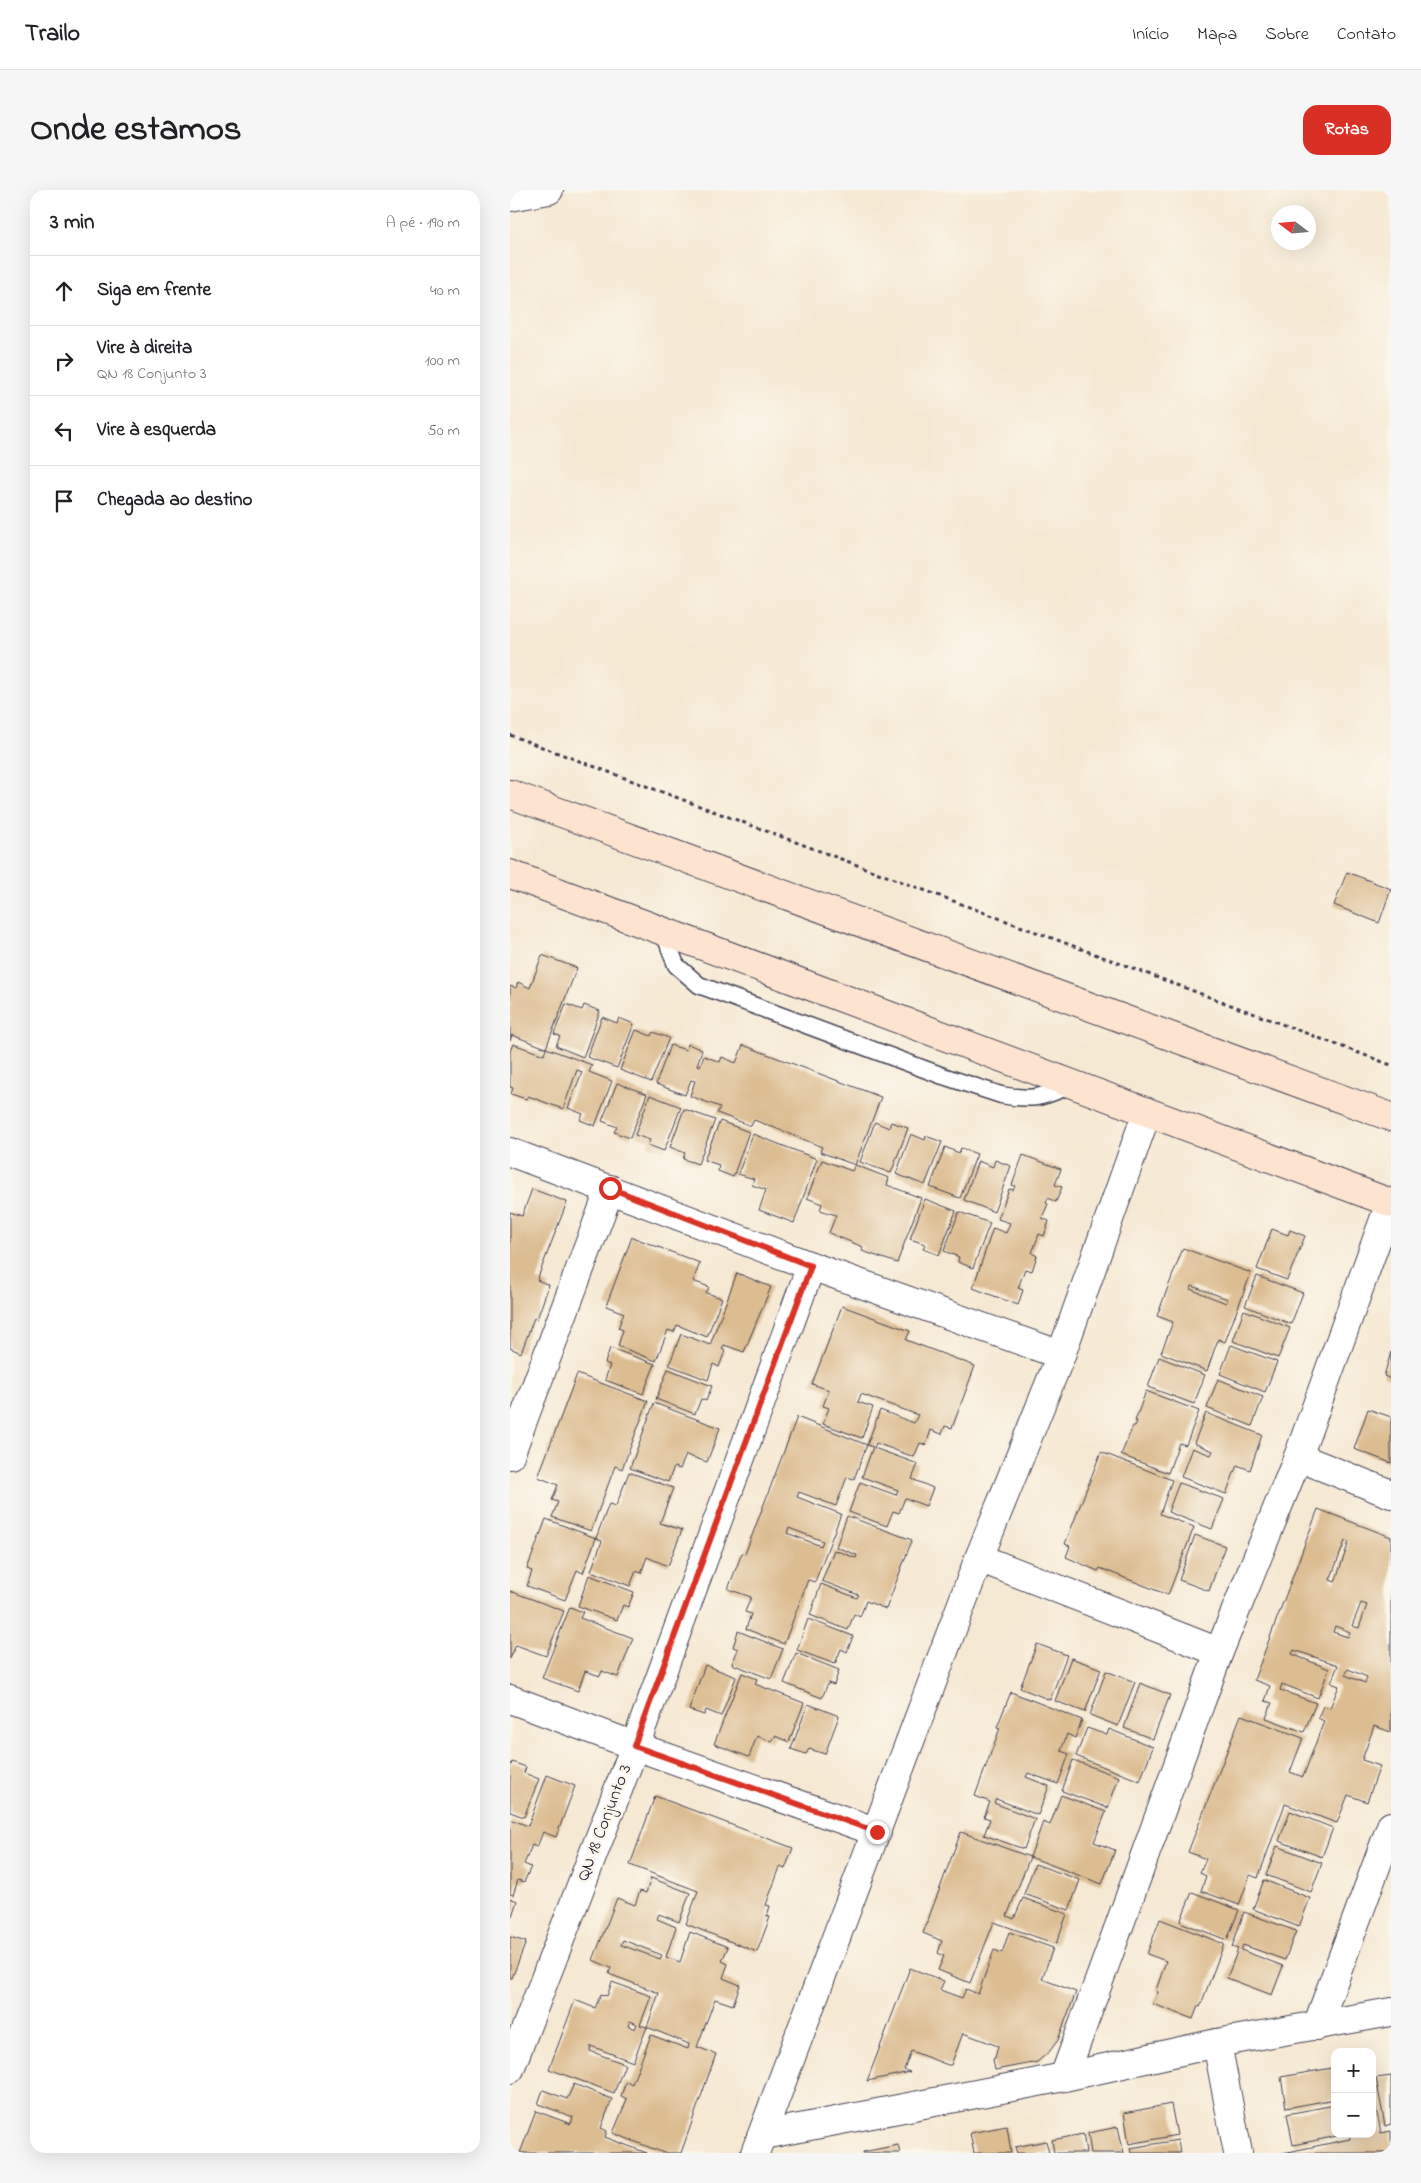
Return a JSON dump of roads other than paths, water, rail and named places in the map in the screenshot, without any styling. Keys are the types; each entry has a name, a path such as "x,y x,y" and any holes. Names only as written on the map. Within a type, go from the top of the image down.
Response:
{"main road":[{"path":"510,794 1391,1117"},
{"path":"510,874 1390,1203"}],"street":[{"path":"510,197 549,190"},
{"path":"759,2144 979,1558 1061,1355 1147,1112"},
{"path":"510,1152 610,1188 811,1266 1061,1355"},
{"path":"510,1455 610,1188"},
{"path":"1064,2077 1219,1652 1298,1457 1390,1203"},
{"name":"QN 18 Conjunto 3","path":"510,2069 634,1746 811,1266"},
{"path":"1298,1457 1391,1494"},
{"path":"979,1558 1219,1652"},
{"path":"510,1698 634,1746 877,1832"},
{"path":"1317,2026 1391,1826"},
{"path":"759,2144 1217,2043 1391,2012"},
{"path":"1217,2043 1238,2153"}],"lane":[{"path":"664,933 676,965 700,985 780,1016 1001,1095 1027,1100 1046,1096 1075,1084"}]}
